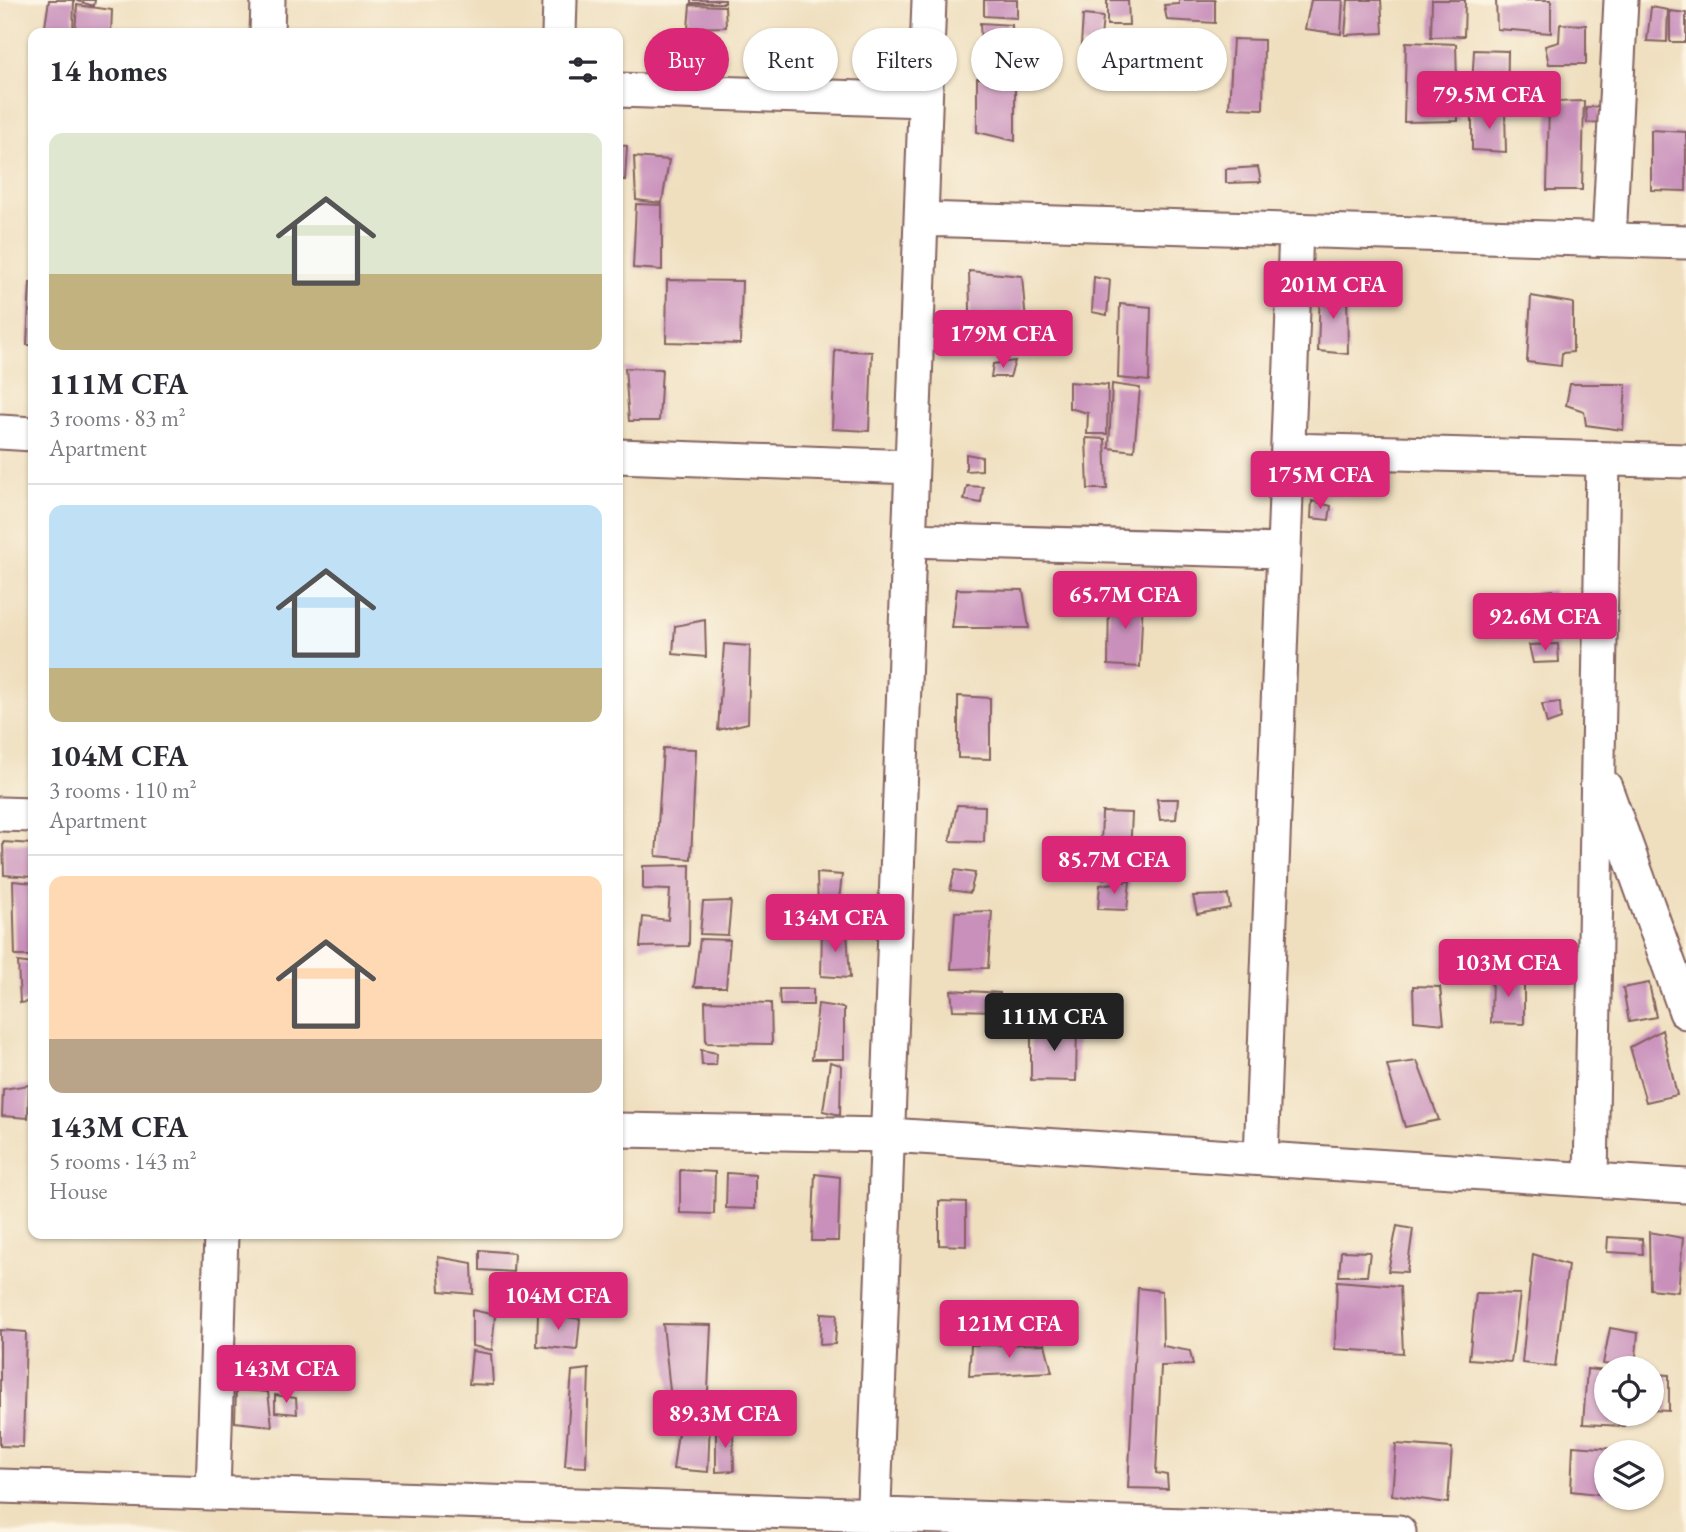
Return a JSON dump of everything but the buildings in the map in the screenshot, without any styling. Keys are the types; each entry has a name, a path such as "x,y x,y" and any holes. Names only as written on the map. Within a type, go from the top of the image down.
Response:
{"street":[{"path":"267,28 268,0"},
{"path":"559,28 560,0"},
{"path":"873,1523 929,0"},
{"path":"1609,240 1621,0"},
{"path":"623,90 925,100"},
{"path":"921,219 1686,242"},
{"path":"1261,1158 1296,230"},
{"path":"0,432 28,433"},
{"path":"1287,450 1686,461"},
{"path":"623,456 912,467"},
{"path":"1591,1180 1603,459"},
{"path":"910,540 1284,551"},
{"path":"1598,766 1686,1012"},
{"path":"0,814 28,815"},
{"path":"623,1130 888,1135 1686,1186"},
{"path":"212,1493 221,1239"},
{"path":"0,1486 212,1493 510,1517 1399,1532"}]}
